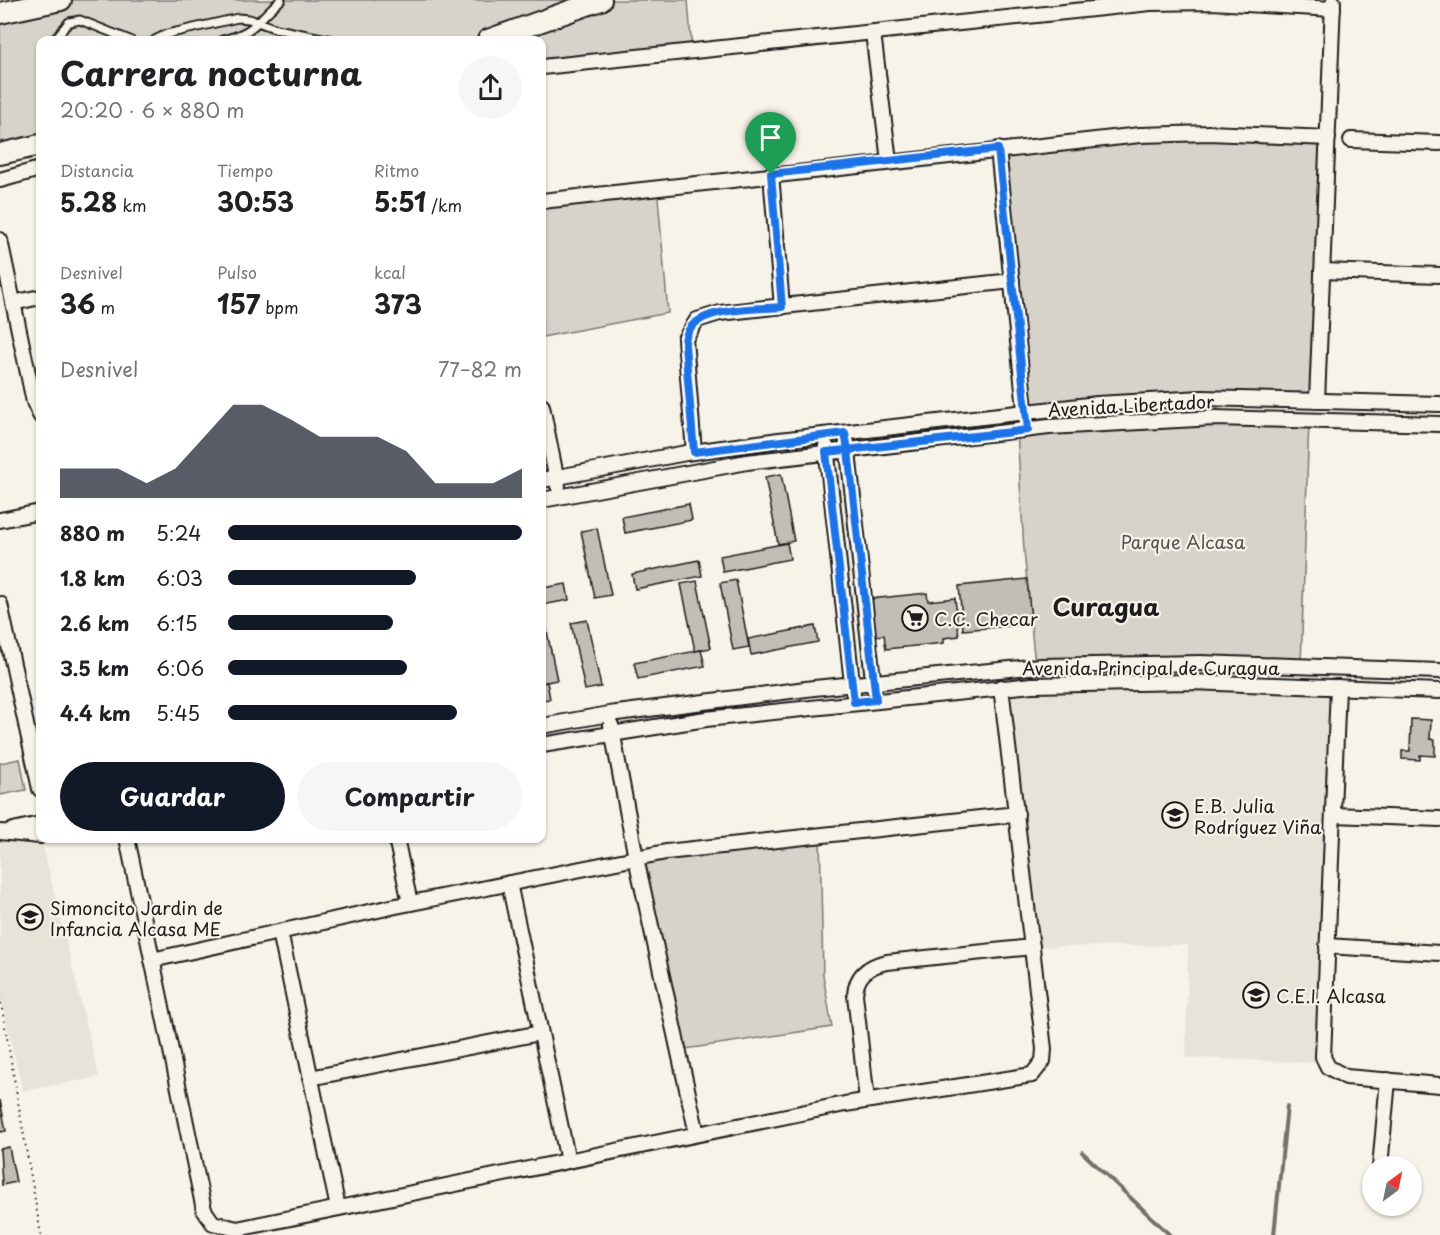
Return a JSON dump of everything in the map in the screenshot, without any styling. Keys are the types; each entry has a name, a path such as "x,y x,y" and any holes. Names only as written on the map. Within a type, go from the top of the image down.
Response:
{"street":[{"path":"0,13 61,0"},
{"path":"499,36 601,0"},
{"path":"546,67 1150,3 1333,5 1317,401"},
{"path":"873,33 889,161"},
{"path":"546,201 998,149 1169,133 1328,138"},
{"path":"1351,140 1440,143"},
{"path":"0,154 36,146"},
{"path":"998,149 1028,430"},
{"path":"0,180 36,170"},
{"path":"771,174 782,307"},
{"path":"0,240 36,406"},
{"path":"1322,271 1440,275"},
{"path":"694,452 685,345 688,330 697,320 710,315 1012,281"},
{"path":"13,303 36,298"},
{"name":"Avenida Libertador","path":"546,479 694,452 1025,412 1181,399 1440,404"},
{"name":"Avenida Libertador","path":"546,499 672,475 826,452 1028,430 1215,418 1440,424"},
{"path":"546,426 560,496"},
{"path":"845,433 876,700"},
{"path":"824,435 854,702"},
{"path":"0,520 36,513"},
{"path":"0,603 36,770"},
{"name":"Avenida Principal de Curagua","path":"546,725 609,714 873,681 990,669 1090,664 1264,664 1440,671"},
{"name":"Avenida Principal de Curagua","path":"546,744 612,732 854,702 1001,687 1128,682 1440,690"},
{"path":"128,843 206,1215 218,1226 237,1229 867,1100 1019,1079 1036,1071 1043,1061 1044,1049 1001,687"},
{"path":"1338,687 1323,1057 1334,1072 1347,1077 1440,1085"},
{"path":"609,714 636,858 697,1134"},
{"path":"152,960 410,903 706,846 1017,814"},
{"path":"1333,815 1440,819"},
{"path":"3,832 36,825"},
{"path":"3,832 36,836"},
{"path":"397,843 410,903"},
{"path":"508,883 568,1161"},
{"path":"280,932 338,1208"},
{"path":"1327,946 1440,952"},
{"path":"867,1100 855,995 857,981 866,970 887,962 1032,947"},
{"path":"310,1078 540,1033"},
{"path":"1381,1156 1388,1080"}],"lane":[{"path":"240,36 244,35 281,0"},
{"path":"162,36 238,18 259,21 277,29 312,36"},
{"path":"57,36 69,22 80,20 120,36"}],"path":[{"path":"0,997 41,1235"}],"shaded area":[{"name":"E.B. Julia Rodríguez Viña","path":"1001,687 1338,687 1325,1063 1186,1058 1188,945 1032,947"},
{"name":"Simoncito Jardin de Infancia Alcasa ME","path":"0,832 36,838 36,843 42,843 99,1077 23,1091 0,996"}],"green space":[{"path":"61,0 688,0 692,52 546,67 546,36 36,36 36,146 0,154 0,13"},
{"path":"1140,135 1328,138 1317,401 1202,398 1025,412 998,149"},
{"path":"657,186 668,313 546,336 546,200"},
{"name":"Parque Alcasa","path":"1309,419 1301,665 1035,666 1024,550 1017,431"},
{"path":"20,759 26,790 0,795 0,763"},
{"path":"820,835 823,975 832,1027 679,1050 636,858"}],"building":[{"path":"781,474 794,541 778,544 765,477"},
{"path":"689,504 692,520 625,533 622,517"},
{"path":"597,528 611,595 595,598 581,531"},
{"path":"787,543 790,559 723,572 720,556"},
{"path":"699,560 702,576 635,589 632,574"},
{"path":"1027,579 1031,620 1022,621 1022,625 963,630 959,586"},
{"path":"736,580 749,647 733,650 720,583"},
{"path":"697,581 711,648 695,651 681,584"},
{"path":"566,584 569,600 546,604 546,587"},
{"name":"C.C. Checar","path":"927,593 928,601 955,598 959,636 944,638 944,643 886,649 884,635 874,636 870,599"},
{"path":"587,620 601,687 585,690 571,623"},
{"path":"815,626 818,642 751,655 748,639"},
{"path":"546,627 557,680 546,682"},
{"path":"701,650 705,666 638,679 634,663"},
{"path":"546,682 550,699 546,700"},
{"path":"1411,719 1431,720 1430,739 1435,740 1435,756 1420,755 1420,760 1402,759 1402,751 1410,751"},
{"path":"0,1100 6,1131 0,1132"},
{"path":"9,1147 16,1182 2,1185 0,1149"}],"waterway":[{"path":"1274,1235 1287,1106"},
{"path":"1082,1152 1170,1235"}],"place":[{"name":"C.C. Checar","path":"915,618"},
{"name":"E.B. Julia Rodríguez Viña","path":"1175,815"},
{"name":"Simoncito Jardin de Infancia Alcasa ME","path":"30,917"},
{"name":"C.E.I. Alcasa","path":"1256,995"}],"district":[{"name":"Curagua","path":"1106,606"}],"route":[{"path":"771,174 782,307 703,316 688,330 685,345 694,452 845,433 848,450 868,643 876,700 854,702 826,452 848,450 926,442 1028,430 998,149 771,174"}]}
